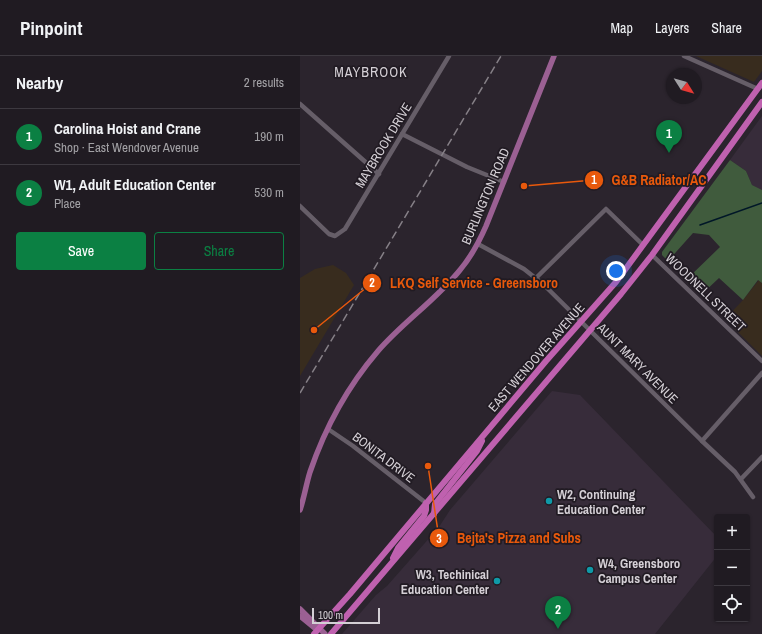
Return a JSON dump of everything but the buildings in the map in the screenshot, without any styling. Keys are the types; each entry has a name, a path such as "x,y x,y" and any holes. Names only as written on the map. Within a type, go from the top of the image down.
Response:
{"highway":[{"name":"EAST WENDOVER AVENUE","path":"320,632 426,503 616,282 762,83"},
{"name":"EAST WENDOVER AVENUE","path":"331,634 652,255 762,102"},
{"path":"434,514 435,504 477,451 485,434"},
{"path":"391,563 398,548 424,516 426,503"}],"main road":[{"name":"BURLINGTON ROAD","path":"300,510 302,498 314,462 328,429 346,394 357,377 378,350 451,280 466,262 478,244 554,56"},
{"path":"300,609 320,632"},
{"path":"300,616 320,632"}],"street":[{"name":"MAYBROOK DRIVE","path":"300,206 329,234 335,236 345,229 449,56"},
{"path":"684,56 758,90"},
{"path":"300,104 379,174"},
{"path":"402,134 467,167 504,182"},
{"path":"536,278 606,209 643,245"},
{"name":"AUNT MARY AVENUE","path":"478,244 524,269 536,278 729,466 741,479 753,497"},
{"name":"WOODNELL STREET","path":"652,255 762,361"},
{"path":"702,441 762,373"},
{"name":"BONITA DRIVE","path":"328,429 353,446 426,503"},
{"path":"741,479 762,457"}],"shaded area":[{"path":"696,56 762,56 762,71 754,82"},
{"path":"762,116 762,190 760,190 752,185 746,171 730,160"},
{"path":"333,265 346,273 354,285 300,376 300,278 315,269"},
{"path":"759,280 762,283 762,356 725,319"},
{"path":"552,391 580,395 714,534 714,560 655,634 342,634 439,527 450,510"}],"green space":[{"path":"730,160 746,171 752,185 762,190 762,283 758,280 743,300 719,278 701,295 686,280 720,247 709,235 693,233 668,261 662,255 662,252"}],"waterway":[{"path":"700,225 762,203"}],"railway":[{"path":"300,393 501,56"}],"place":[{"name":"Carolina Hoist and Crane","path":"669,153"},
{"name":"G&B Radiator/AC","path":"524,186"},
{"name":"LKQ Self Service - Greensboro","path":"314,330"},
{"name":"Bejta's Pizza and Subs","path":"428,466"},
{"name":"W2, Continuing Education Center","path":"549,501"},
{"name":"W4, Greensboro Campus Center","path":"590,570"},
{"name":"W3, Techinical Education Center","path":"497,581"},
{"name":"W1, Adult Education Center","path":"558,629"}],"district":[{"name":"MAYBROOK","path":"371,72"}]}
